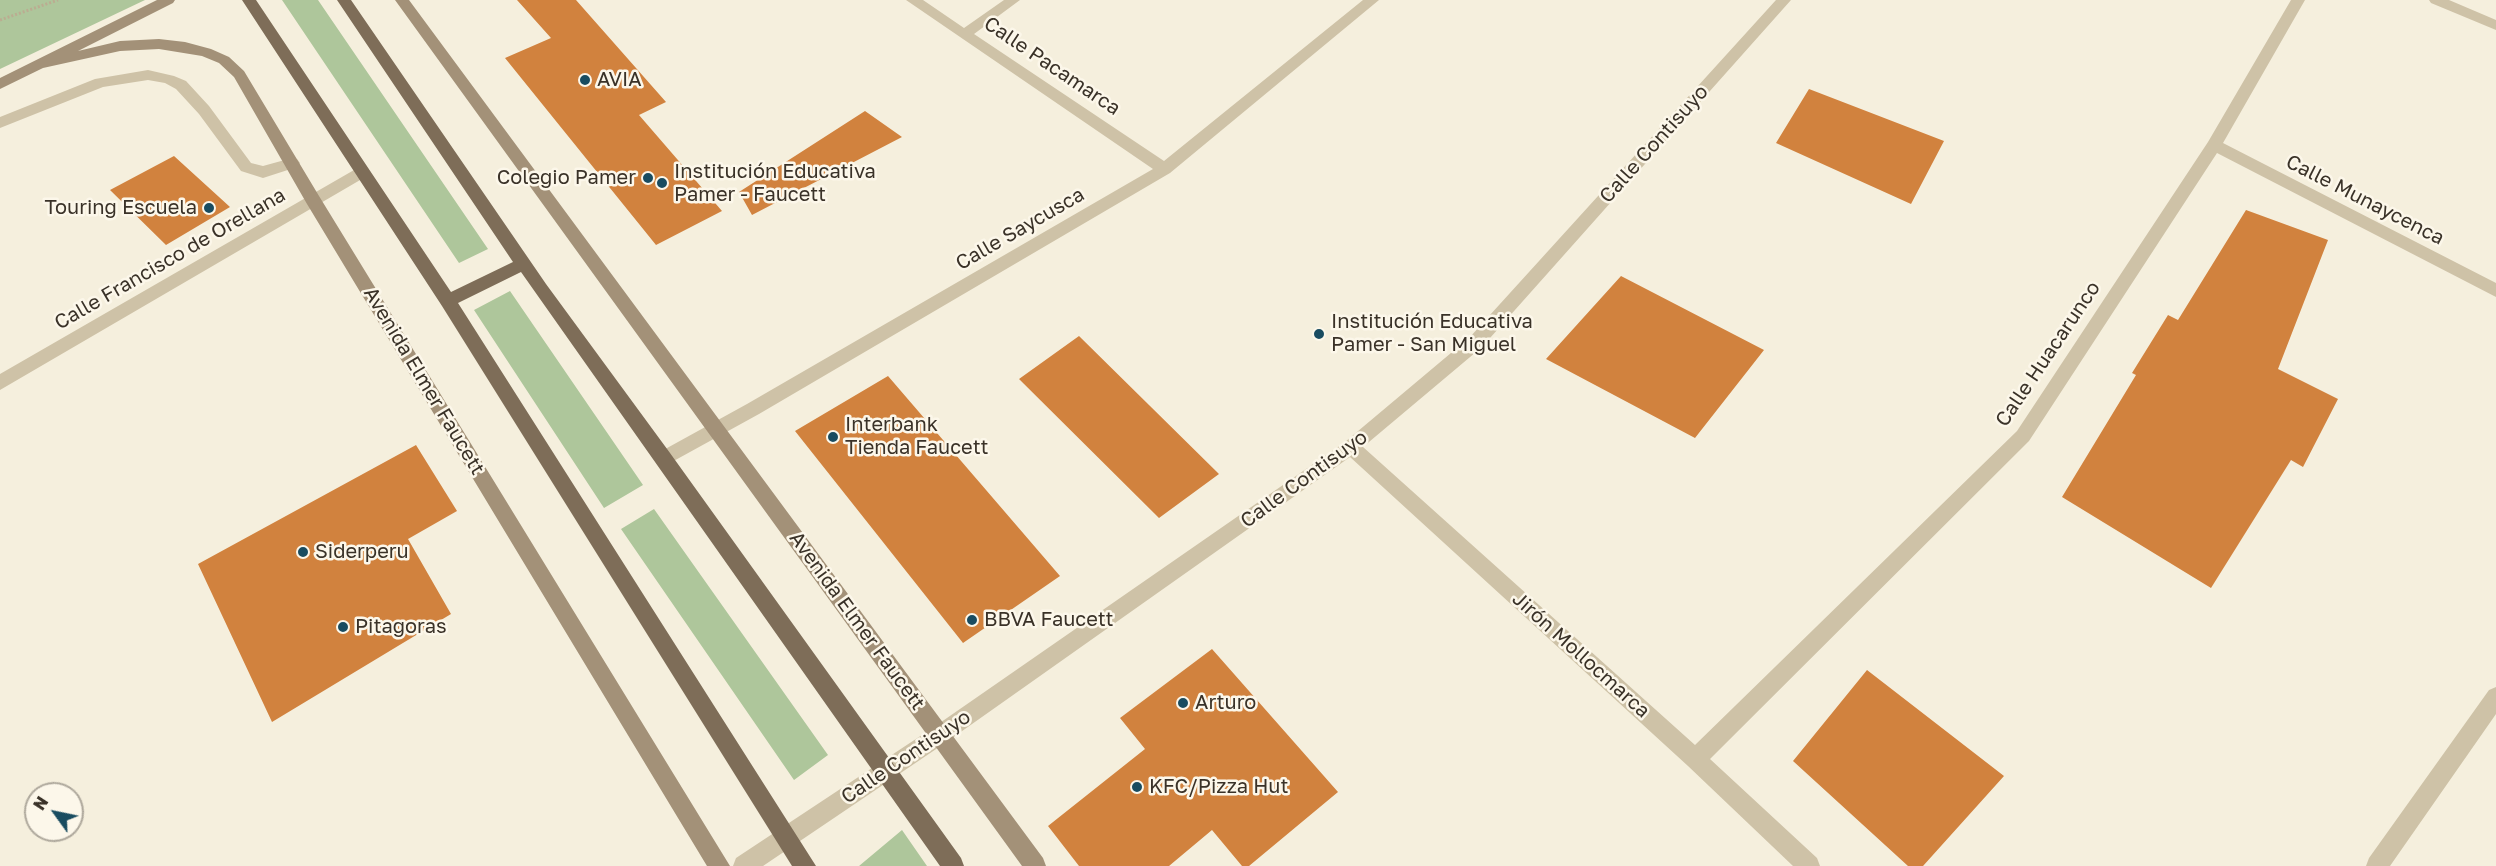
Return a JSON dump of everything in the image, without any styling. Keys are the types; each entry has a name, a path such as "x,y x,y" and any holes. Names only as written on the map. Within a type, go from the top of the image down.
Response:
{"main road":[{"path":"0,84 168,0"},
{"path":"249,0 447,301 805,866"},
{"path":"345,0 523,264 887,770 953,866"},
{"name":"Avenida Elmer Faucett","path":"402,0 1035,866"},
{"name":"Avenida Elmer Faucett","path":"41,64 120,46 159,44 206,52 224,60 239,74 313,200 719,866"},
{"path":"447,301 523,264"}],"street":[{"name":"Calle Pacamarca","path":"913,0 966,33 1165,169"},
{"path":"966,33 1013,0"},
{"name":"Calle Saycusca","path":"663,458 753,409 1165,169 1372,0"},
{"name":"Calle Contisuyo","path":"744,866 940,734 1352,447 1476,342 1785,0"},
{"name":"Calle Huacarunco","path":"1695,759 2023,436 2214,145 2298,0"},
{"path":"2436,0 2496,26"},
{"path":"0,123 100,82 148,75 169,79 182,85 204,110 246,167 263,172 292,163"},
{"name":"Calle Munaycenca","path":"2214,145 2496,291"},
{"name":"Calle Francisco de Orellana","path":"0,383 361,172"},
{"name":"Jirón Mollocmarca","path":"1352,447 1695,759 1809,866"},
{"path":"2377,866 2496,697"}],"path":[{"path":"0,20 58,0"}],"green space":[{"path":"0,0 145,0 0,69"},
{"path":"282,0 318,0 488,249 459,263"},
{"path":"510,291 643,485 604,508 474,310"},
{"path":"654,509 828,755 794,780 621,529"},
{"path":"902,830 927,866 859,866"}],"building":[{"path":"517,0 576,0 666,102 639,115 722,211 656,245 505,58 551,38"},
{"path":"1809,89 1944,141 1911,204 1776,143"},
{"path":"865,111 902,137 752,215 739,192"},
{"path":"174,156 230,207 166,245 110,190"},
{"path":"2246,210 2328,240 2278,369 2338,399 2303,467 2291,460 2211,588 2062,497 2136,375 2132,373 2168,315 2178,320"},
{"path":"1621,276 1764,350 1695,438 1546,359"},
{"path":"1079,336 1219,474 1159,518 1019,379"},
{"path":"888,376 1060,576 963,643 795,431"},
{"path":"416,445 457,511 408,539 451,614 272,722 198,564"},
{"path":"1212,649 1338,792 1249,866 1242,866 1212,830 1169,866 1079,866 1048,826 1145,749 1120,718"},
{"path":"1867,670 2004,776 1923,866 1908,866 1793,761"}],"place":[{"name":"AVIA","path":"585,80"},
{"name":"Colegio Pamer","path":"648,178"},
{"name":"Institución Educativa Pamer - Faucett","path":"662,183"},
{"name":"Touring Escuela","path":"209,208"},
{"name":"Institución Educativa Pamer - San Miguel","path":"1319,334"},
{"name":"Interbank Tienda Faucett","path":"833,437"},
{"name":"Siderperu","path":"303,552"},
{"name":"BBVA Faucett","path":"972,620"},
{"name":"Pitagoras","path":"343,627"},
{"name":"Arturo","path":"1183,703"},
{"name":"KFC/Pizza Hut","path":"1137,787"}]}
